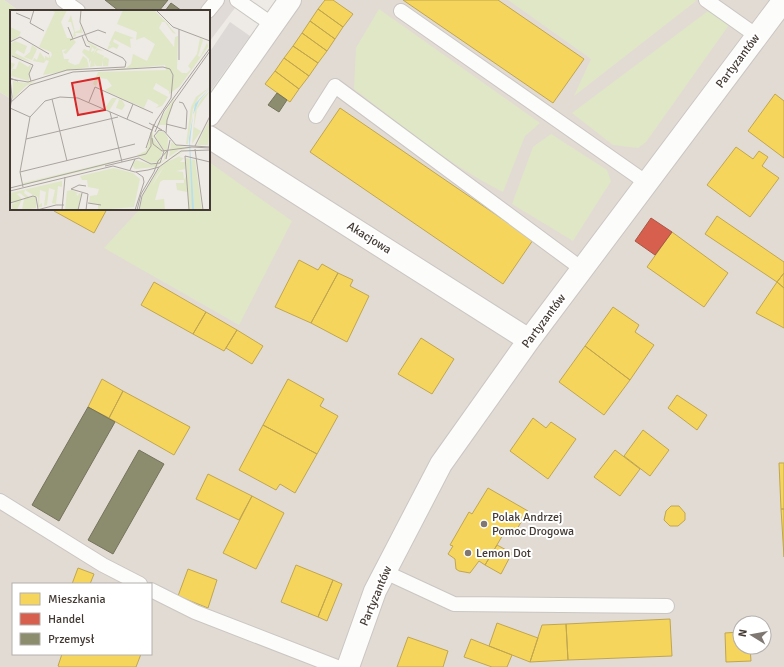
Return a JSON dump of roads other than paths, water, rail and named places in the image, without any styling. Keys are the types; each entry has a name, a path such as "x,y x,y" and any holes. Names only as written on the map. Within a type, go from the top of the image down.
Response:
{"street":[{"path":"210,114 290,0"},
{"name":"Partyzantów","path":"348,667 375,591 441,464 529,340 784,0"},
{"name":"Akacjowa","path":"210,138 529,340"}],"lane":[{"path":"63,0 77,10"},
{"path":"209,10 217,0"},
{"path":"237,0 273,25"},
{"path":"706,0 757,36"},
{"path":"400,11 647,184"},
{"path":"316,116 335,86 582,269"},
{"path":"0,501 103,564 138,583"},
{"path":"385,572 454,604 667,606"},
{"path":"152,590 195,612 337,667"}],"place":[{"name":"Polak Andrzej Pomoc Drogowa","path":"484,524"},
{"name":"Lemon Dot","path":"468,553"}]}
